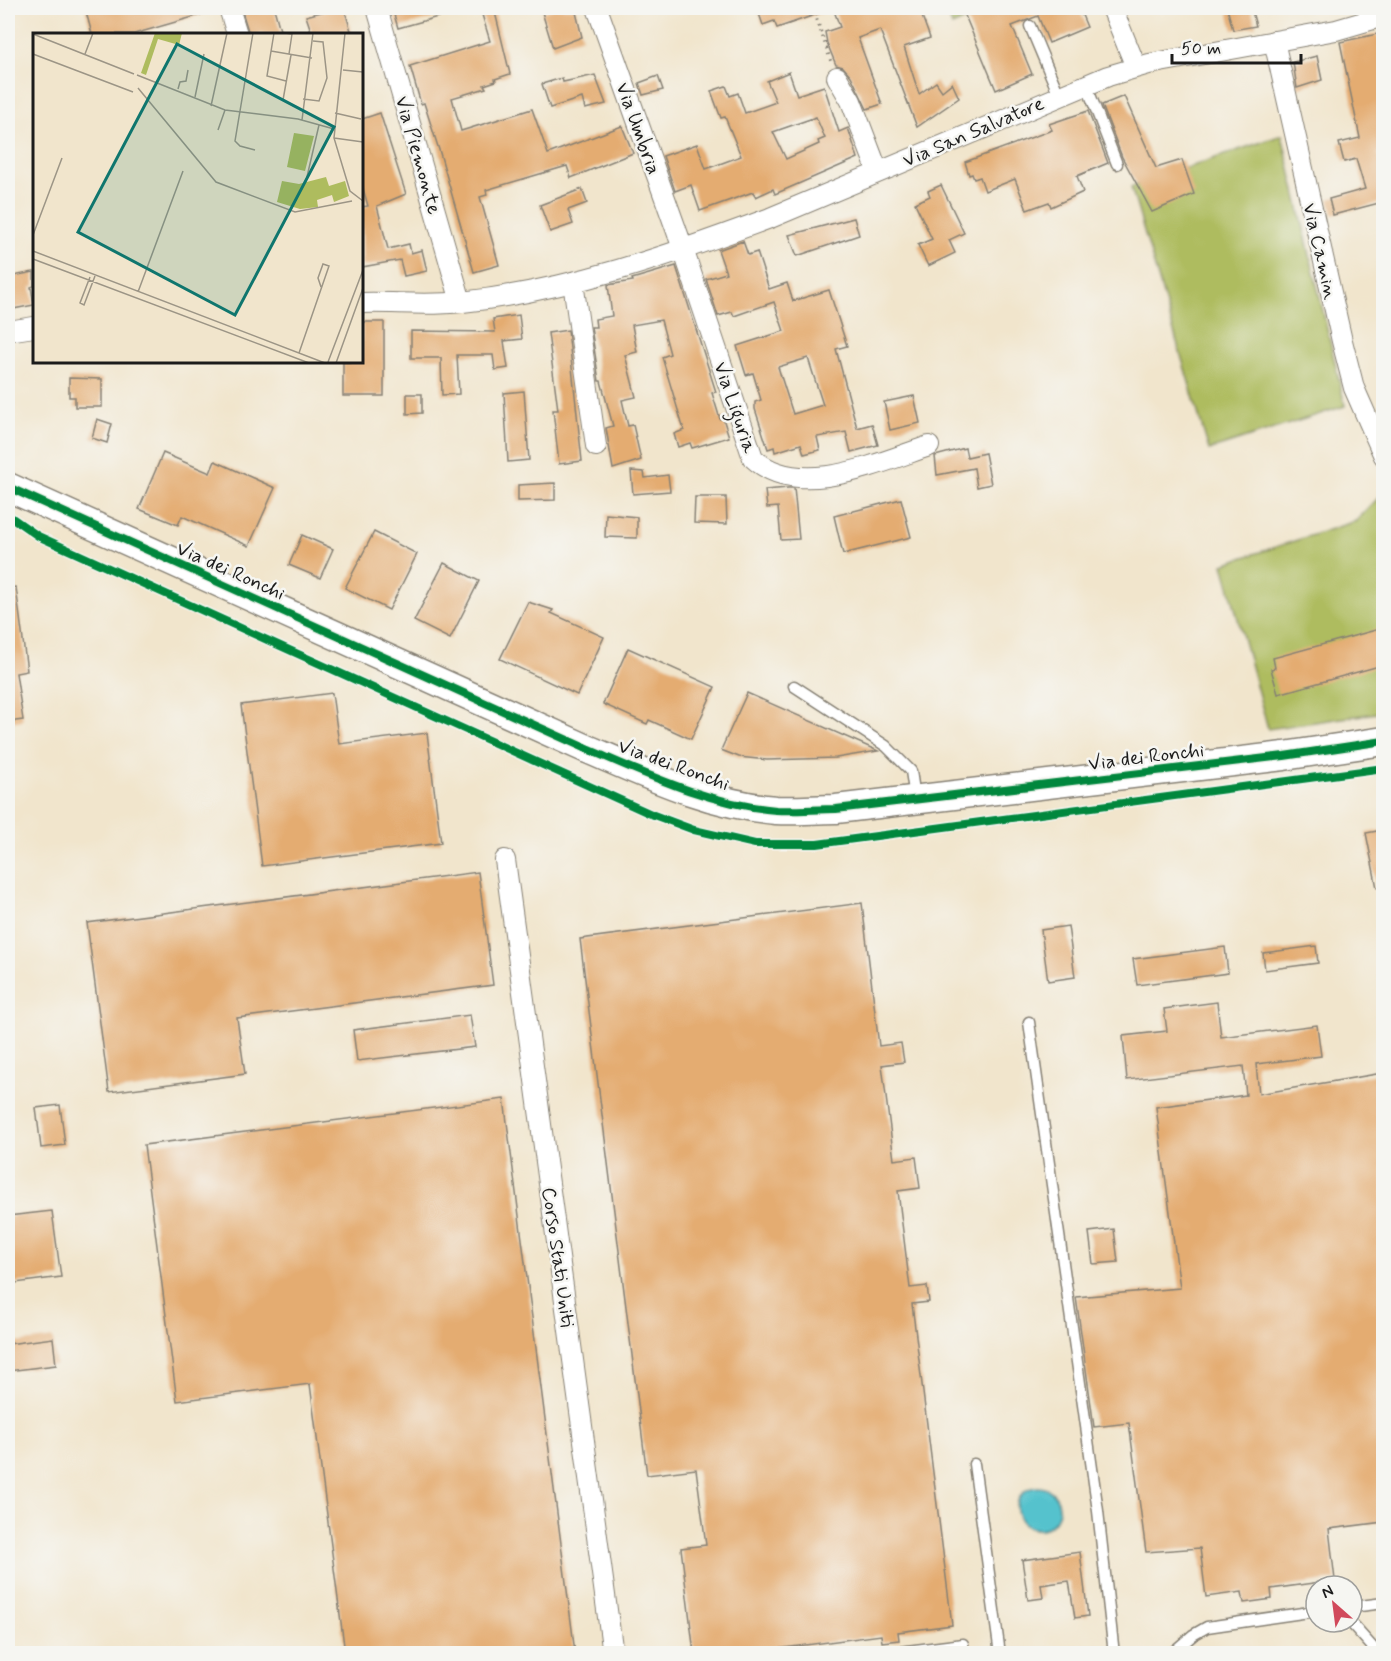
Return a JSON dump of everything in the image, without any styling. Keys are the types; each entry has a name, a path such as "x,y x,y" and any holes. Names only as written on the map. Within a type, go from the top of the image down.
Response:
{"street":[{"path":"229,8 237,33"},
{"name":"Via Piemonte","path":"377,8 461,302"},
{"name":"Via Umbria","path":"597,8 683,249"},
{"path":"1113,8 1136,67"},
{"name":"Via San Salvatore","path":"363,303 461,302 573,282 683,249 770,218 1059,95 1136,67 1205,52 1358,25 1383,16"},
{"name":"Via Camin","path":"1274,41 1354,388 1383,456"},
{"path":"845,76 851,101 878,172"},
{"name":"Via Liguria","path":"683,249 749,448 753,458 766,470 788,478 808,478 859,470 929,446"},
{"path":"573,282 596,446"},
{"path":"8,332 33,327"},
{"name":"Via dei Ronchi","path":"8,487 585,748 672,785 715,799 776,810 836,809 1284,756 1383,741"},
{"name":"Corso Stati Uniti","path":"506,860 613,1653"}],"lane":[{"path":"1030,26 1059,95"},
{"path":"1086,84 1117,164"},
{"path":"794,686 886,746 911,771 915,798"},
{"path":"1029,1022 1098,1512 1114,1653"},
{"path":"974,1464 1000,1653"},
{"path":"1364,1605 1383,1603"},
{"path":"1172,1653 1193,1635 1207,1627 1304,1613"},
{"path":"1361,1634 1376,1651"},
{"path":"883,1653 963,1644 964,1653"}],"path":[{"path":"813,8 845,76"}],"green space":[{"path":"946,8 990,8 952,26"},
{"path":"1282,135 1345,406 1209,450 1131,187"},
{"path":"1383,493 1383,712 1268,729 1223,564 1356,521"}],"water":[{"path":"1038,1487 1053,1493 1059,1508 1053,1523 1038,1529 1023,1523 1017,1508 1023,1493"}],"building":[{"path":"85,8 214,8 214,11 137,33 92,33"},
{"path":"241,8 274,8 281,33 249,33"},
{"path":"344,8 352,33 312,33 306,16"},
{"path":"397,8 456,8 456,12 398,28 393,11 398,10"},
{"path":"480,8 494,8 510,74 484,85 486,88 452,98 461,131 532,109 548,154 622,126 633,153 571,178 567,166 486,190 487,195 480,197 499,265 474,272 440,153 424,103 421,104 410,66 490,41"},
{"path":"557,8 575,8 582,37 553,48 542,12"},
{"path":"757,8 828,8 829,10 777,28 774,21 763,25"},
{"path":"833,8 919,8 930,38 904,47 919,94 936,82 942,91 952,83 959,98 917,127 880,30 858,38 882,104 867,109 851,76 843,67 836,65 827,43 825,32 840,27"},
{"path":"976,8 1079,8 1087,27 1049,43 1038,16 1012,26 1032,74 996,90 964,13"},
{"path":"1227,8 1251,8 1256,26 1233,30"},
{"path":"1377,34 1383,46 1383,133 1381,134 1383,152 1378,153 1383,169 1383,202 1333,215 1329,199 1365,189 1356,159 1344,162 1339,143 1360,138 1340,42"},
{"path":"1317,56 1322,80 1297,88 1293,62"},
{"path":"789,72 797,95 824,86 839,132 848,128 858,158 775,194 773,189 756,197 753,192 700,211 691,185 675,191 663,156 697,144 706,169 741,156 725,117 721,118 711,91 726,86 730,96 738,93 745,113 776,102 767,81","holes":["816,117 825,138 818,141 819,144 786,159 773,132"]},
{"path":"595,75 606,104 585,109 582,98 550,108 542,84 562,78 563,82"},
{"path":"658,76 663,90 643,95 639,83"},
{"path":"1124,96 1156,168 1182,160 1194,194 1152,212 1122,157 1102,105"},
{"path":"1088,111 1108,163 1077,176 1083,192 1051,207 1049,202 1027,210 1015,179 985,191 980,177 974,179 972,174 969,175 965,162 1052,130 1049,124"},
{"path":"380,113 406,194 377,206 388,249 409,244 411,253 422,250 427,271 404,276 400,260 363,267 363,207 368,206 363,188 363,119"},
{"path":"941,185 964,233 949,240 955,253 928,266 918,245 932,239 915,203 930,196 928,191"},
{"path":"582,189 587,203 568,210 573,224 550,232 540,205"},
{"path":"854,218 859,235 797,256 789,235"},
{"path":"743,241 748,255 757,252 769,289 787,283 793,301 829,290 847,346 836,349 857,428 872,424 878,445 851,452 846,432 817,437 820,450 804,454 801,444 775,452 774,447 768,449 755,409 755,402 761,400 753,373 746,375 737,346 784,331 774,302 734,316 732,312 718,316 706,279 726,273 718,250","holes":["808,358 823,405 793,414 778,367"]},
{"path":"676,266 716,392 712,393 720,419 723,418 729,437 692,448 690,443 678,447 674,434 684,430 662,357 670,354 661,320 632,325 637,352 625,355 636,397 622,400 628,426 633,425 641,460 613,469 606,428 613,426 601,381 599,381 591,327 596,327 595,319 612,316 608,285 633,281 632,279"},
{"path":"33,272 33,286 31,287 33,305 8,310 8,277"},
{"path":"519,315 522,339 504,341 508,368 495,370 493,355 457,355 459,394 442,395 441,358 411,358 411,331 495,332 493,319"},
{"path":"363,322 384,322 384,396 343,396 343,363 363,363"},
{"path":"568,330 582,461 559,464 553,410 558,410 548,333"},
{"path":"69,378 102,379 102,407 75,407 75,397 69,397"},
{"path":"524,391 529,460 508,462 504,393"},
{"path":"407,394 422,394 422,413 407,414"},
{"path":"914,396 920,423 890,430 884,402"},
{"path":"97,419 112,424 107,443 92,438"},
{"path":"965,448 967,457 985,453 991,484 977,487 974,468 937,475 935,456"},
{"path":"163,453 210,473 215,461 275,488 249,546 182,516 178,525 139,509"},
{"path":"631,471 644,472 645,478 668,475 670,491 633,494"},
{"path":"555,483 555,500 518,501 518,485"},
{"path":"794,488 799,539 781,540 778,507 767,508 765,490"},
{"path":"695,497 726,497 727,524 694,523"},
{"path":"901,499 911,537 843,554 834,516"},
{"path":"606,514 637,517 637,538 605,537"},
{"path":"374,532 417,554 389,610 345,588"},
{"path":"302,535 333,549 320,578 289,565"},
{"path":"444,563 479,581 450,639 414,621"},
{"path":"16,587 27,671 16,673 23,720 8,722 8,588"},
{"path":"528,602 553,610 551,613 604,637 577,695 500,659"},
{"path":"1383,628 1383,665 1278,694 1271,669 1275,668 1273,658"},
{"path":"628,648 715,687 691,739 649,720 647,724 603,704"},
{"path":"332,693 339,744 427,733 441,843 262,866 241,705"},
{"path":"747,693 878,751 836,758 767,760 739,757 721,750"},
{"path":"1383,830 1383,887 1377,888 1366,833"},
{"path":"478,872 493,985 237,1018 245,1074 109,1092 87,923"},
{"path":"862,903 879,1046 901,1043 904,1062 882,1065 894,1160 916,1157 920,1188 898,1191 910,1288 927,1286 929,1302 912,1304 952,1625 898,1632 899,1640 882,1642 881,1635 746,1653 694,1653 681,1548 706,1545 696,1469 647,1475 580,939"},
{"path":"1068,926 1075,977 1048,981 1041,930"},
{"path":"1316,946 1318,963 1265,970 1263,953"},
{"path":"1225,947 1228,973 1137,985 1133,959"},
{"path":"1217,1002 1221,1037 1317,1025 1321,1056 1256,1064 1259,1094 1383,1073 1383,1522 1329,1529 1334,1574 1304,1574 1304,1584 1271,1589 1272,1599 1244,1603 1242,1592 1206,1597 1200,1548 1146,1552 1129,1423 1094,1427 1076,1297 1180,1288 1156,1107 1246,1095 1243,1066 1127,1080 1123,1036 1167,1031 1164,1009"},
{"path":"470,1015 475,1047 357,1061 353,1030"},
{"path":"504,1099 575,1653 345,1653 310,1384 177,1401 144,1145"},
{"path":"60,1105 65,1145 41,1148 36,1108"},
{"path":"52,1211 61,1277 8,1284 8,1216"},
{"path":"1114,1229 1118,1262 1093,1264 1089,1232"},
{"path":"53,1338 56,1365 8,1371 8,1344"},
{"path":"1080,1552 1088,1616 1075,1618 1069,1581 1041,1585 1043,1598 1028,1600 1022,1560"}],"cycle path":[{"path":"8,487 608,758 702,795 751,807 776,810 836,809 1284,756 1384,741"},
{"path":"8,515 38,536 651,814 694,830 755,844 817,844 1384,768"}]}
